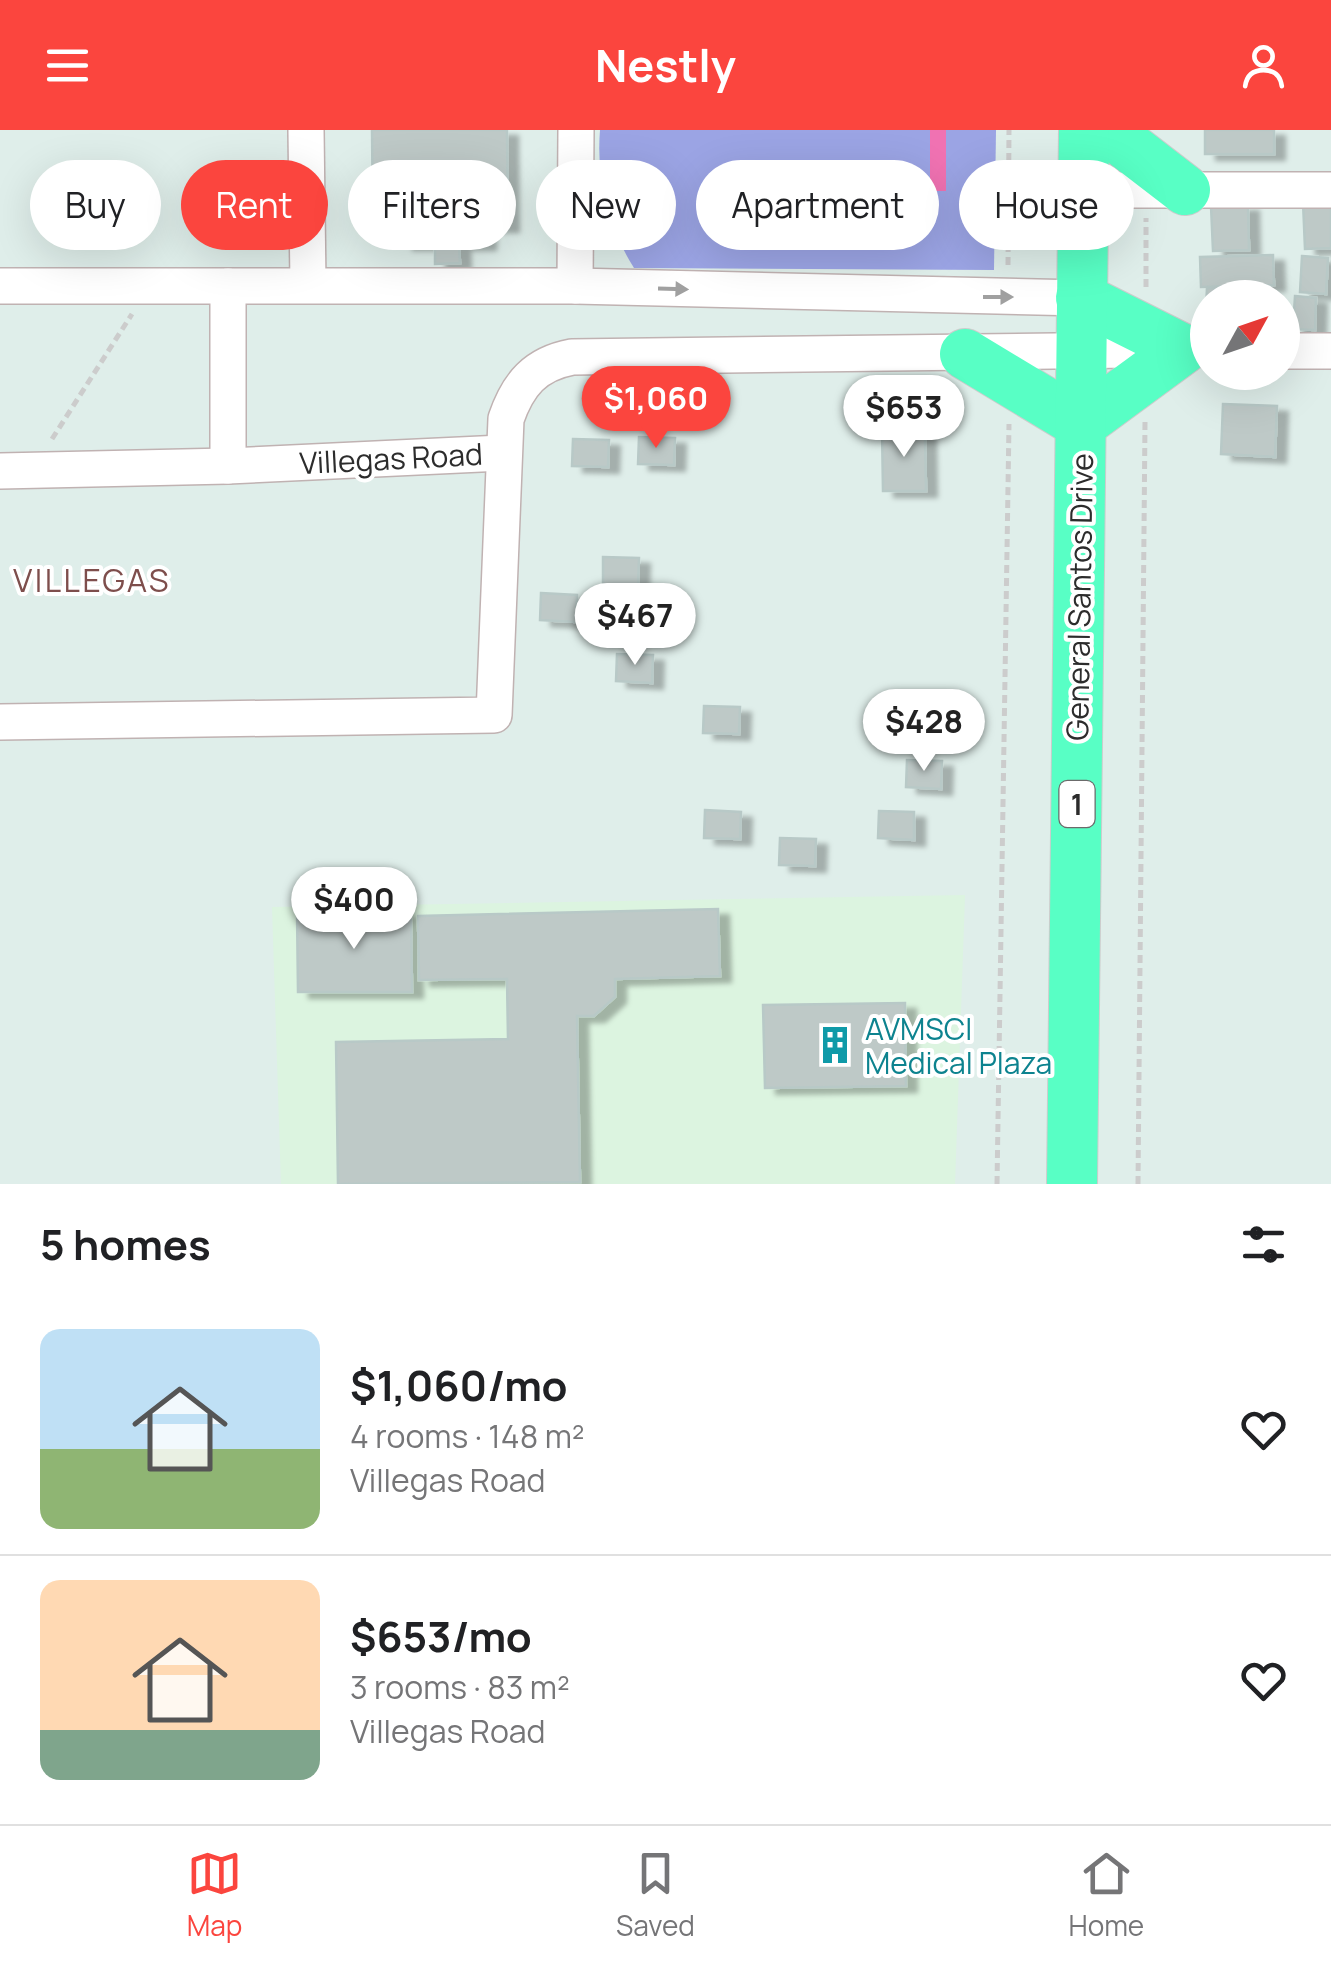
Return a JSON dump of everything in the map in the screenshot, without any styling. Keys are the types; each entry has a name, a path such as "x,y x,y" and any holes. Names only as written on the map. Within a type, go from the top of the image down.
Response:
{"highway":[{"name":"General Santos Drive","path":"1083,160 1084,130"},
{"path":"1107,130 1166,190"},
{"name":"General Santos Drive","path":"1072,1184 1081,250"},
{"path":"1081,298 1190,347"},
{"path":"964,354 1081,424 1190,352"}],"street":[{"path":"306,130 308,284"},
{"path":"575,286 576,130"},
{"path":"1134,190 1331,190"},
{"path":"0,286 575,286 1081,298"},
{"path":"228,286 228,466"},
{"name":"Villegas Road","path":"16,471 502,453 514,394 533,372 551,361 572,357 1190,349"},
{"path":"1300,350 1331,351"},
{"path":"0,722 494,715 502,453"}],"path":[{"path":"1008,130 1008,273"},
{"path":"1146,286 1166,190"},
{"path":"16,471 150,286"},
{"path":"1138,1184 1145,406"},
{"path":"997,1184 1009,416"}],"shaded area":[{"path":"600,130 996,130 996,160 959,160 959,250 994,250 994,270 634,268 624,250 676,250 676,160 600,160"},
{"path":"930,130 946,130 946,191 939,191 939,160 930,160"},
{"path":"965,895 955,1184 281,1184 272,907"}],"building":[{"path":"372,130 507,130 507,160 372,160"},
{"path":"1205,130 1274,130 1274,154 1205,154"},
{"path":"1331,201 1331,248 1305,249 1303,202"},
{"path":"1248,205 1249,250 1213,251 1211,206"},
{"path":"435,250 459,250 460,263 435,264"},
{"path":"1273,255 1274,280 1201,280 1200,257"},
{"path":"1302,256 1328,258 1326,294 1300,292"},
{"path":"1300,296 1316,298 1315,330 1300,329"},
{"path":"1223,404 1277,406 1275,457 1221,454"},
{"path":"882,430 925,430 926,491 883,491"},
{"path":"639,437 675,438 674,465 638,464"},
{"path":"573,439 609,440 608,467 572,466"},
{"path":"603,557 639,558 638,585 603,584"},
{"path":"541,593 577,595 576,622 540,620"},
{"path":"617,654 653,655 652,683 616,681"},
{"path":"704,706 740,707 739,734 703,733"},
{"path":"907,760 942,761 941,789 906,787"},
{"path":"705,810 741,812 740,839 704,838"},
{"path":"879,811 914,812 914,840 878,838"},
{"path":"780,838 816,839 815,866 779,865"},
{"path":"718,909 720,976 615,979 615,997 594,1016 577,1016 580,1182 338,1184 336,1042 508,1039 507,979 419,980 418,916"},
{"path":"297,912 411,912 412,992 298,992"},
{"name":"AVMSCI Medical Plaza","path":"905,1003 906,1086 765,1088 763,1005"}],"place":[{"name":"AVMSCI Medical Plaza","path":"835,1045"}],"district":[{"name":"VILLEGAS","path":"92,580"}]}
